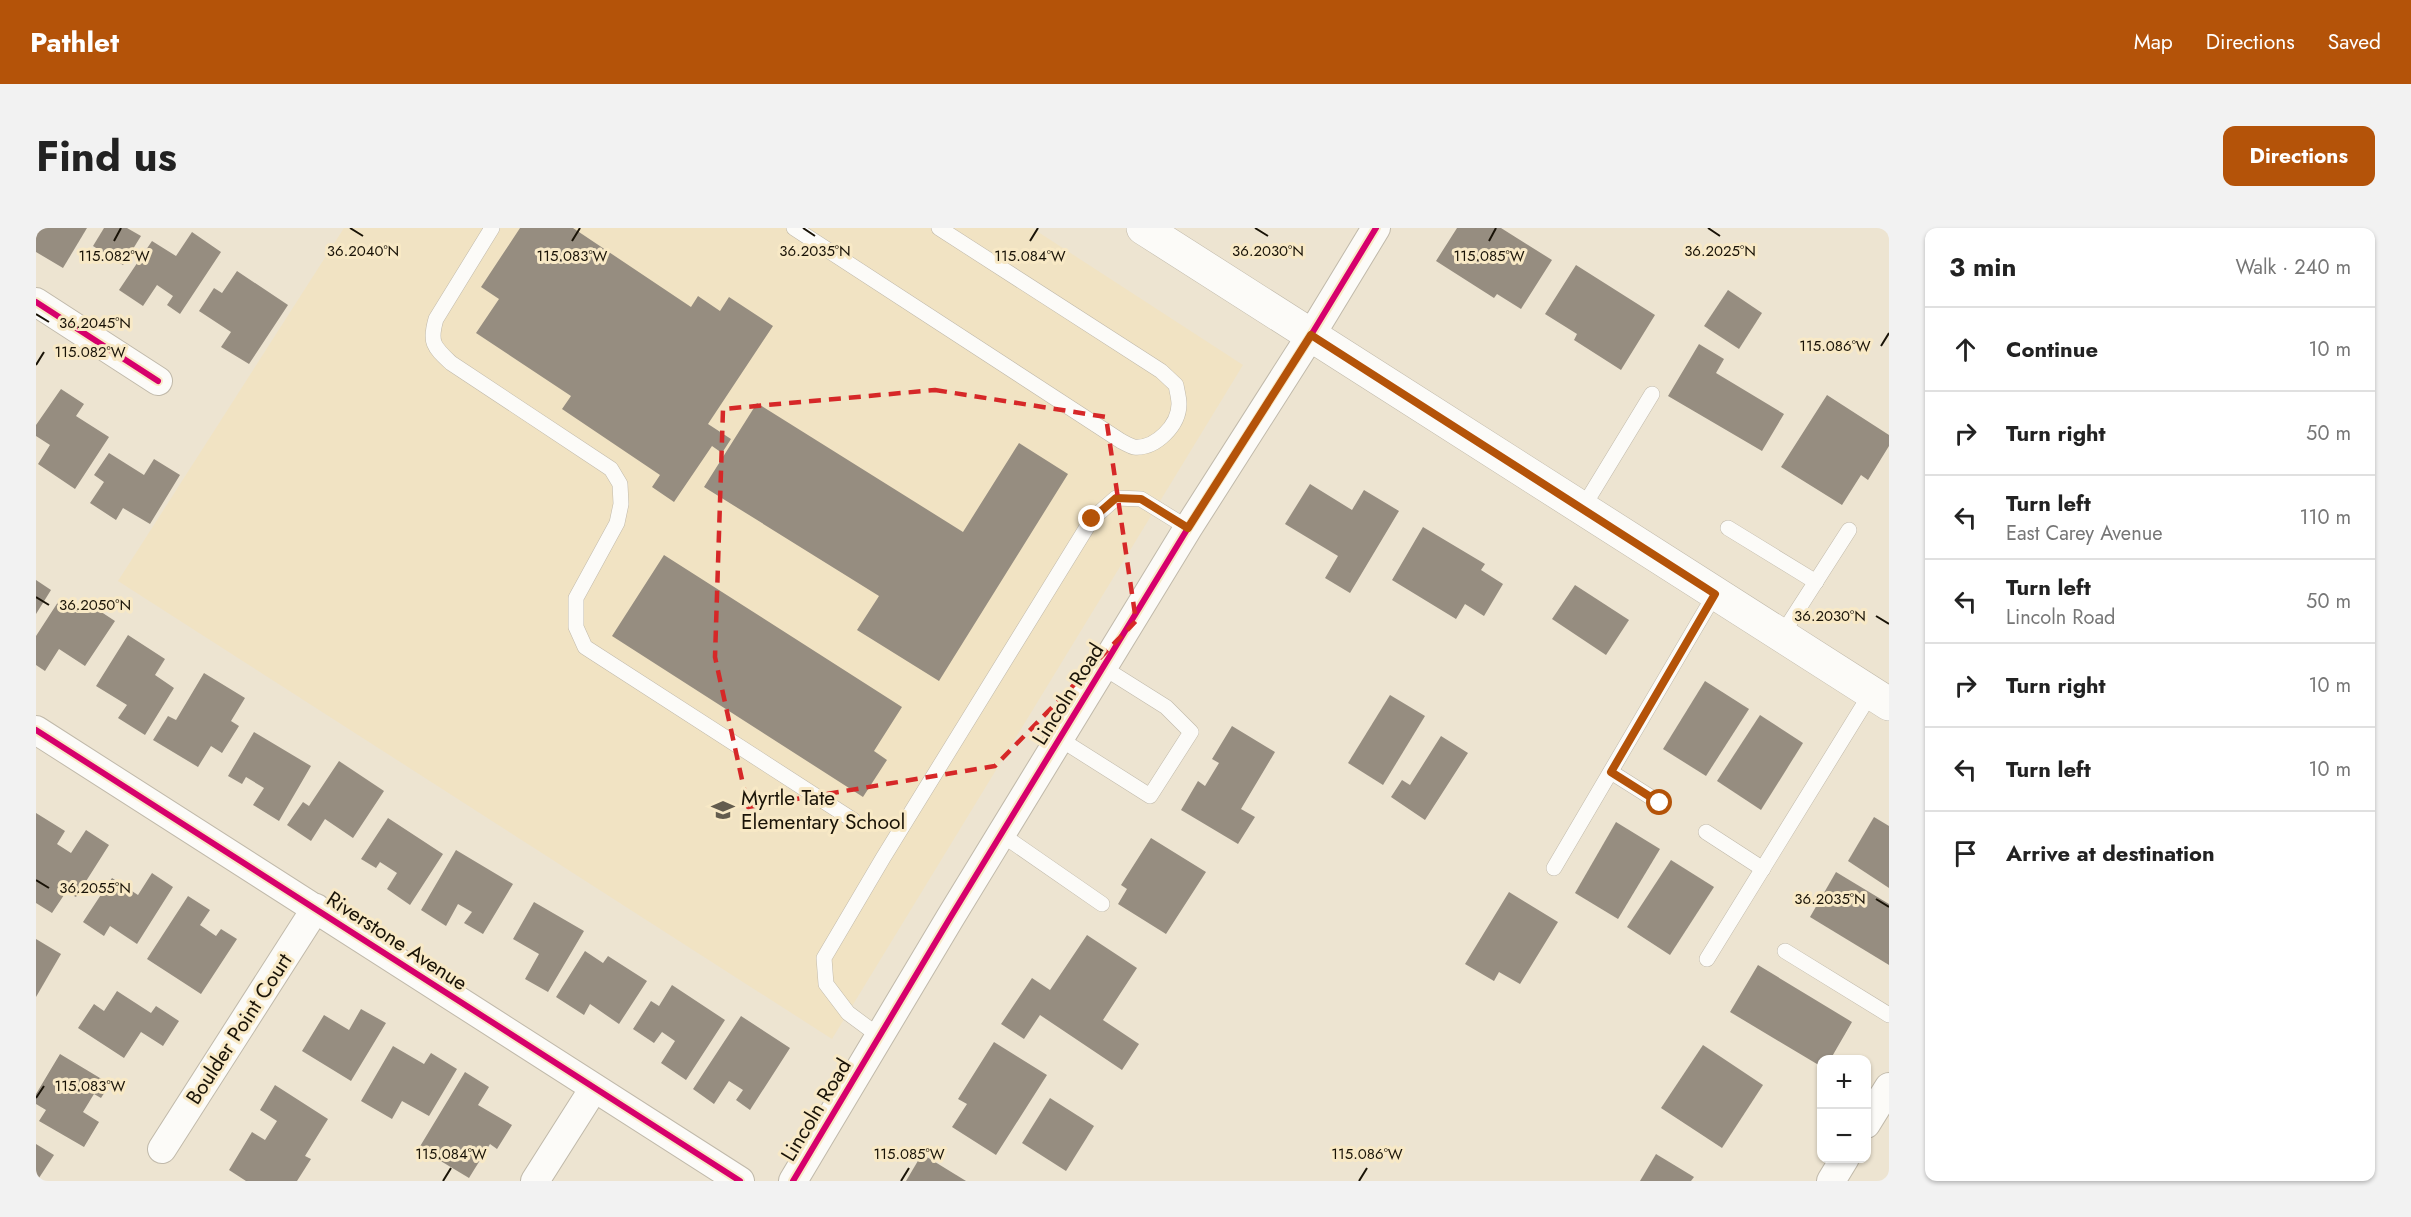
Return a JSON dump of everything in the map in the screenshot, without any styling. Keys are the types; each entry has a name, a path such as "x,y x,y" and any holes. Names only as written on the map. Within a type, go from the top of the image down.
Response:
{"main road":[{"path":"1143,228 1880,699"}],"street":[{"name":"Lincoln Road","path":"793,1181 1188,528 1376,228"},
{"path":"36,302 158,381"},
{"name":"Riverstone Avenue","path":"37,732 316,908 740,1181"},
{"name":"Boulder Point Court","path":"162,1149 316,908"},
{"path":"535,1181 594,1088"},
{"path":"1871,1116 1889,1088"},
{"path":"1831,1181 1842,1163"}],"lane":[{"path":"492,228 436,319 432,334 435,348 451,363 611,469 620,484 621,504 616,523 576,598 576,627 585,647 853,820"},
{"path":"799,229 1121,441 1135,447 1150,443 1173,426 1179,406 1176,385 1161,371 939,228"},
{"path":"1582,508 1652,394"},
{"path":"879,1036 848,1013 826,984 824,958 883,858 1092,519 1116,498 1141,499 1188,528"},
{"path":"1728,528 1816,582"},
{"path":"1781,636 1849,530"},
{"path":"1554,868 1715,594"},
{"path":"1060,739 1150,796 1191,732 1166,707 1104,668"},
{"path":"1707,959 1763,869 1880,699"},
{"path":"1611,772 1660,803"},
{"path":"1706,832 1763,869"},
{"path":"1001,834 1102,904"},
{"path":"1785,951 1889,1015"}],"highlighted area":[{"path":"935,390 1106,417 1136,621 995,766 748,807 715,657 723,409"}],"shaded area":[{"name":"Myrtle Tate Elementary School","path":"344,228 1032,228 1243,365 832,1039 118,581"}],"building":[{"path":"36,228 87,228 63,268 36,252"},
{"path":"104,228 127,228 141,236 123,265 93,246"},
{"path":"520,228 573,228 691,307 698,296 720,311 729,297 773,326 708,424 731,439 722,453 712,446 674,502 652,487 660,475 562,409 571,396 476,333 499,299 481,287"},
{"path":"1457,228 1501,228 1552,260 1521,309 1497,294 1494,298 1436,261"},
{"path":"192,232 221,252 180,314 167,305 173,296 157,285 143,306 119,290 152,241 176,256"},
{"path":"1576,265 1655,315 1621,370 1574,340 1577,334 1545,314"},
{"path":"237,271 288,305 249,364 221,347 231,332 199,311 214,288 222,293"},
{"path":"1728,290 1762,313 1739,349 1704,326"},
{"path":"1699,344 1724,359 1716,373 1784,414 1762,451 1668,396"},
{"path":"61,389 84,404 76,416 109,437 75,489 38,464 50,445 36,436 36,425"},
{"path":"1827,395 1889,435 1889,446 1868,480 1861,475 1842,505 1781,467"},
{"path":"757,403 963,532 1019,443 1068,474 939,681 857,630 879,596 704,487"},
{"path":"109,453 144,475 154,459 180,475 150,524 123,508 116,520 90,503 104,482 94,475"},
{"path":"1310,484 1352,510 1364,490 1399,511 1350,593 1325,578 1338,556 1285,524"},
{"path":"1423,527 1485,564 1481,570 1503,584 1484,616 1465,604 1456,619 1392,580"},
{"path":"664,555 902,707 874,751 887,760 863,797 612,636"},
{"path":"36,580 51,590 36,614"},
{"path":"1575,585 1629,620 1606,655 1552,619"},
{"path":"60,599 80,612 86,602 115,621 85,666 59,649 45,671 36,665 36,636"},
{"path":"128,635 165,659 155,675 174,688 145,735 118,718 127,705 96,686"},
{"path":"204,673 245,698 231,721 239,726 222,753 211,746 198,767 153,740 168,716 176,720"},
{"path":"1705,681 1749,709 1706,776 1663,749"},
{"path":"1390,695 1425,716 1383,785 1348,763"},
{"path":"1760,715 1803,743 1761,810 1717,781"},
{"path":"1232,726 1275,752 1241,809 1255,817 1238,844 1181,810 1198,781 1205,786 1219,763 1212,759"},
{"path":"254,732 311,766 279,821 253,805 264,788 246,777 242,784 228,776"},
{"path":"1441,736 1468,753 1425,820 1391,797 1402,780 1410,785"},
{"path":"339,761 384,791 353,838 325,819 311,841 287,825 303,802 309,806"},
{"path":"36,813 65,831 57,844 71,853 86,830 109,845 76,897 66,892 52,913 36,903"},
{"path":"1874,817 1889,826 1889,888 1848,861"},
{"path":"388,818 443,854 410,905 387,889 397,873 380,862 376,868 361,859"},
{"path":"1616,822 1660,849 1618,919 1575,893"},
{"path":"1151,838 1206,872 1166,934 1118,904 1127,889 1121,885"},
{"path":"456,850 513,884 483,934 464,923 472,912 458,904 446,926 421,910"},
{"path":"1671,860 1714,887 1670,955 1627,927"},
{"path":"1836,872 1889,904 1889,965 1810,917"},
{"path":"152,873 173,887 137,944 110,926 104,936 83,922 112,878 138,895"},
{"path":"1509,892 1558,922 1520,984 1499,972 1494,981 1465,964"},
{"path":"188,896 210,910 200,925 216,936 221,929 237,939 201,994 147,959"},
{"path":"534,902 584,931 548,992 525,979 539,954 513,939"},
{"path":"1087,935 1137,968 1103,1020 1139,1044 1122,1070 1040,1015 1024,1039 1001,1024 1032,978 1050,990"},
{"path":"36,939 61,954 36,997"},
{"path":"585,951 603,963 608,956 647,981 619,1024 590,1004 584,1015 556,997"},
{"path":"1758,965 1852,1022 1833,1055 1817,1055 1817,1064 1730,1012"},
{"path":"672,985 725,1020 686,1080 661,1063 675,1041 662,1032 654,1043 633,1029 651,1001 659,1006"},
{"path":"117,991 151,1013 156,1006 179,1021 163,1046 141,1032 124,1058 78,1028 94,1004 104,1011"},
{"path":"361,1009 386,1023 351,1081 302,1051 324,1015 349,1030"},
{"path":"741,1016 790,1048 750,1110 736,1100 743,1090 729,1081 714,1104 693,1089"},
{"path":"994,1042 1047,1075 996,1155 952,1127 967,1104 958,1099"},
{"path":"1703,1045 1763,1085 1722,1148 1661,1108"},
{"path":"393,1046 424,1064 431,1053 457,1069 429,1116 402,1101 392,1119 361,1101"},
{"path":"60,1054 110,1084 101,1098 94,1094 83,1112 99,1122 84,1147 39,1121 46,1110 36,1104 36,1094"},
{"path":"465,1072 489,1087 478,1105 512,1125 497,1149 490,1144 469,1178 419,1148"},
{"path":"275,1085 328,1119 305,1156 311,1159 297,1181 246,1181 229,1170 252,1132 265,1140 277,1121 260,1110"},
{"path":"1050,1098 1094,1126 1066,1171 1022,1143"},
{"path":"36,1144 54,1155 37,1181 36,1181"},
{"path":"922,1154 966,1181 906,1181"},
{"path":"1656,1154 1694,1177 1691,1181 1640,1181"}],"cycle path":[{"path":"793,1181 1188,528 1376,228"},
{"path":"36,302 158,381"},
{"path":"36,730 740,1181"}],"place":[{"name":"Myrtle Tate Elementary School","path":"723,810"}],"route":[{"path":"1092,519 1116,498 1141,499 1188,528 1311,335 1715,594 1611,772 1660,803"}]}
